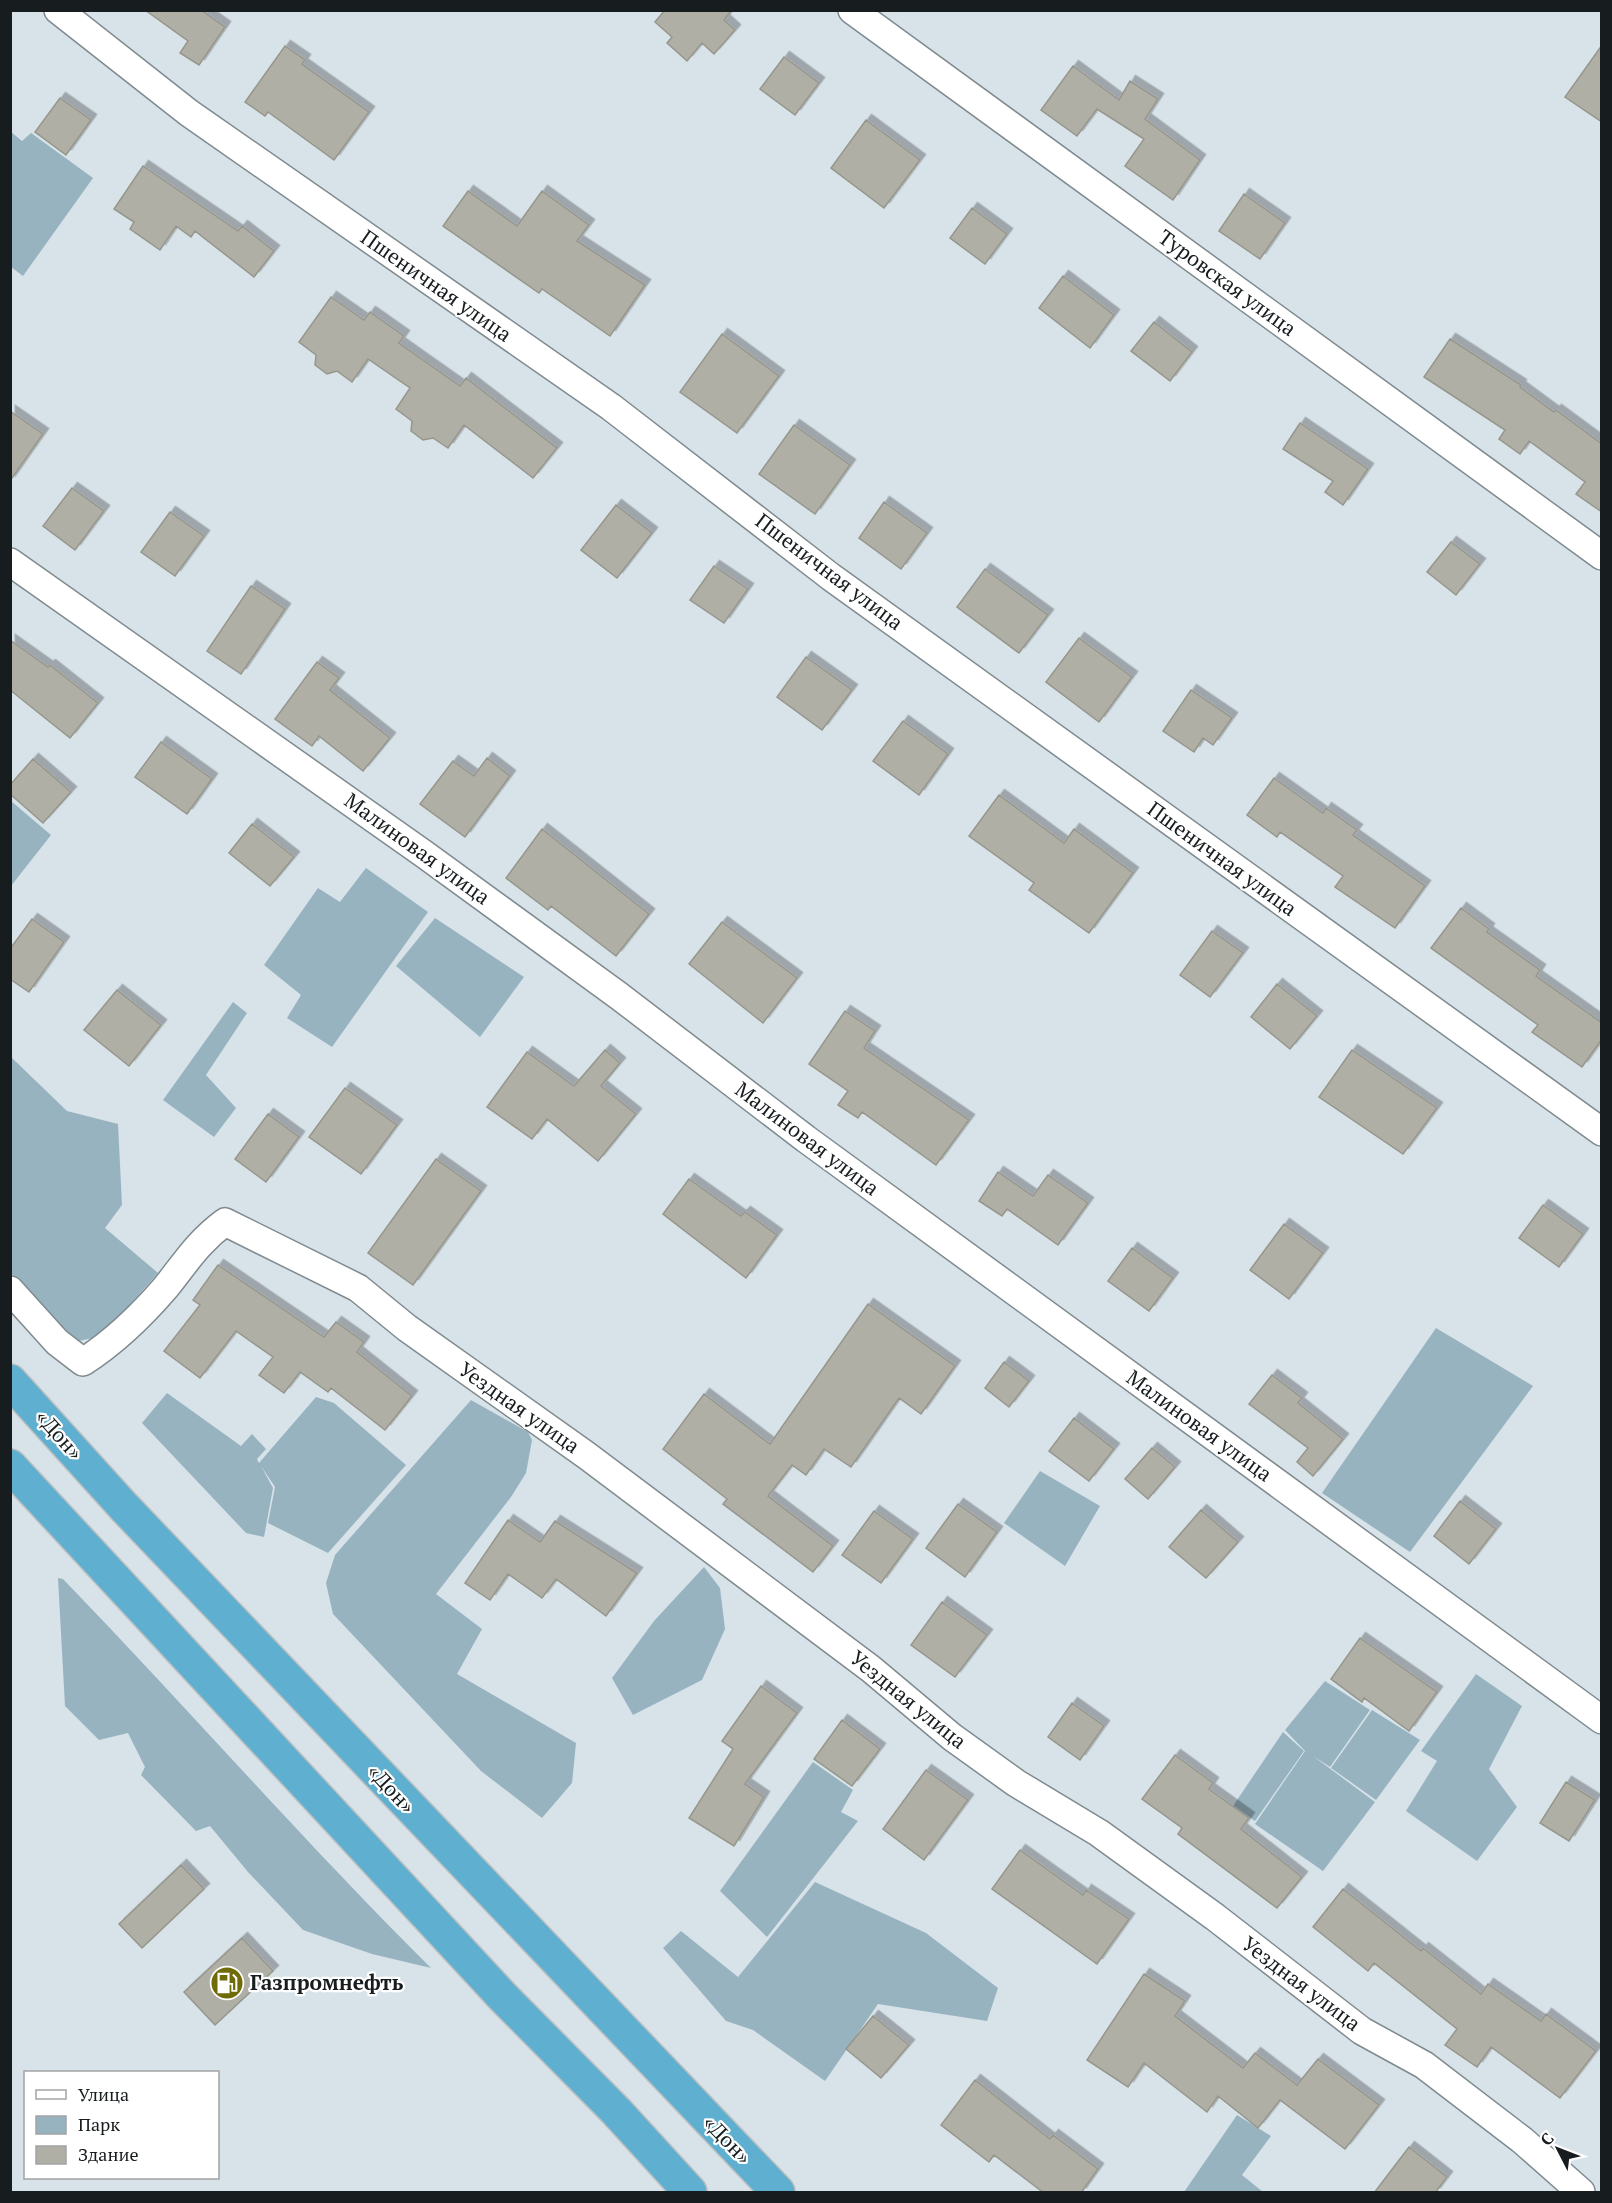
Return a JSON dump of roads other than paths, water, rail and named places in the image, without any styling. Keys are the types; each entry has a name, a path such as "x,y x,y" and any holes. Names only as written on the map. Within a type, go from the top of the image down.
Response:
{"highway":[{"name":"«Дон»","path":"10,1381 124,1507 778,2193"},
{"path":"10,1466 503,1996 616,2112 690,2193"}],"street":[{"name":"Пшеничная улица","path":"58,10 189,113 611,407 840,584 1602,1132"},
{"name":"Туровская улица","path":"852,10 1602,556"},
{"name":"Малиновая улица","path":"10,562 424,854 619,996 806,1139 1602,1719"},
{"name":"Уездная улица","path":"10,1290 57,1342 84,1362 111,1344 165,1288 203,1238 225,1222 358,1288 407,1328 586,1455 862,1662 952,1737 1017,1783 1099,1833 1215,1917 1362,2031 1424,2066 1522,2140 1581,2193"}],"place":[{"name":"Газпромнефть","path":"227,1983"}]}
